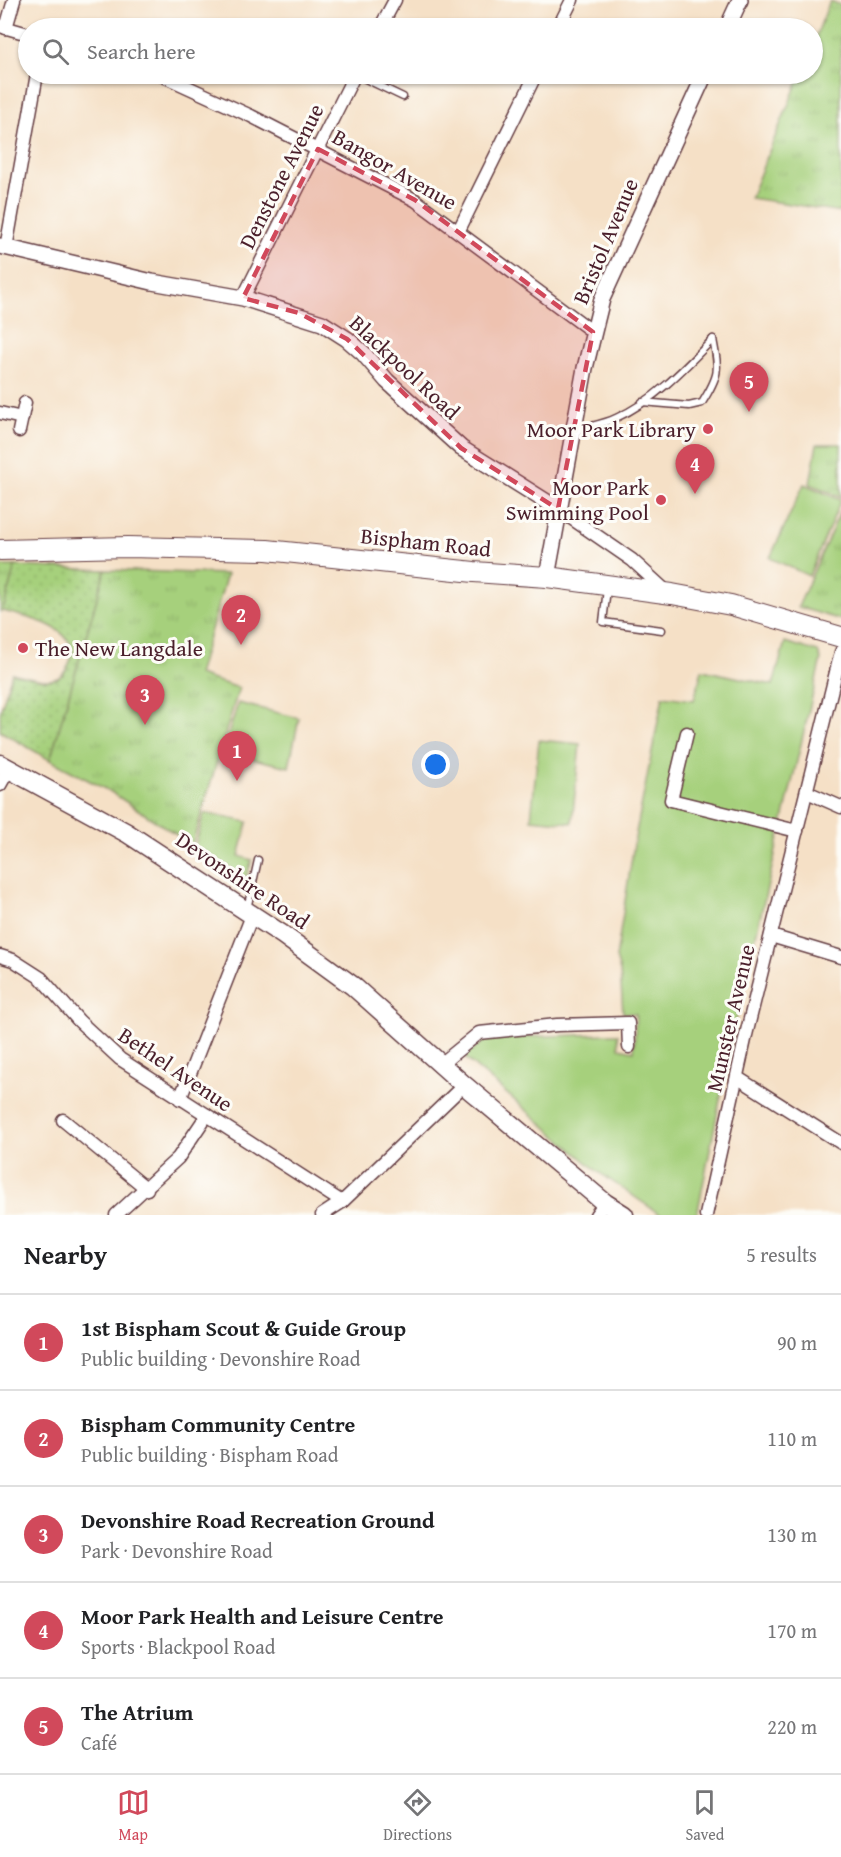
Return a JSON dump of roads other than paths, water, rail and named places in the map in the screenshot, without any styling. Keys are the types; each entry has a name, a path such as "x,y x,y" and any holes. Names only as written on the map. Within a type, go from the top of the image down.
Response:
{"main road":[{"name":"Bispham Road","path":"0,550 128,547 267,550 474,572 547,577 731,605 841,637"},
{"name":"Devonshire Road","path":"3,773 127,832 250,911 353,986 601,1209 624,1215"}],"street":[{"path":"14,0 3,27 18,31"},
{"path":"385,18 395,0"},
{"path":"563,18 572,0"},
{"path":"731,18 740,0"},
{"path":"3,247 35,84"},
{"name":"Bangor Avenue","path":"180,84 318,149 416,200 459,230 500,265 593,332"},
{"name":"Denstone Avenue","path":"243,298 348,84"},
{"path":"459,230 531,84"},
{"name":"Bristol Avenue","path":"547,577 573,431 602,299 700,84"},
{"name":"Blackpool Road","path":"3,247 152,282 243,298 322,323 347,339 387,381 461,448 558,509 632,560 669,594"},
{"path":"19,431 25,403"},
{"path":"0,413 22,418"},
{"name":"Munster Avenue","path":"706,1215 771,936 841,652"},
{"path":"687,733 671,800 797,831"},
{"path":"807,792 841,807"},
{"path":"180,1099 250,911"},
{"path":"771,936 841,957"},
{"name":"Bethel Avenue","path":"0,956 13,960 41,978 99,1041 180,1099 342,1202"},
{"path":"441,1064 479,1034 556,1025 628,1023 629,1047"},
{"path":"738,1078 841,1143"},
{"path":"322,1215 342,1202 464,1085"},
{"path":"116,1215 147,1189 178,1158 207,1115"},
{"path":"63,1119 147,1189"}],"lane":[{"path":"373,84 403,97"},
{"path":"573,431 615,419 642,402 676,376 713,339 719,369 702,403 689,406 642,402"},
{"path":"607,586 603,622 662,630"},
{"path":"250,911 258,860"}],"place":[{"name":"The Atrium","path":"749,412"},
{"name":"Moor Park Library","path":"708,429"},
{"name":"Moor Park Health and Leisure Centre","path":"695,494"},
{"name":"Moor Park Swimming Pool","path":"661,500"},
{"name":"Bispham Community Centre","path":"241,645"},
{"name":"The New Langdale","path":"23,648"},
{"name":"Devonshire Road Recreation Ground","path":"145,725"},
{"name":"1st Bispham Scout & Guide Group","path":"237,781"}]}
